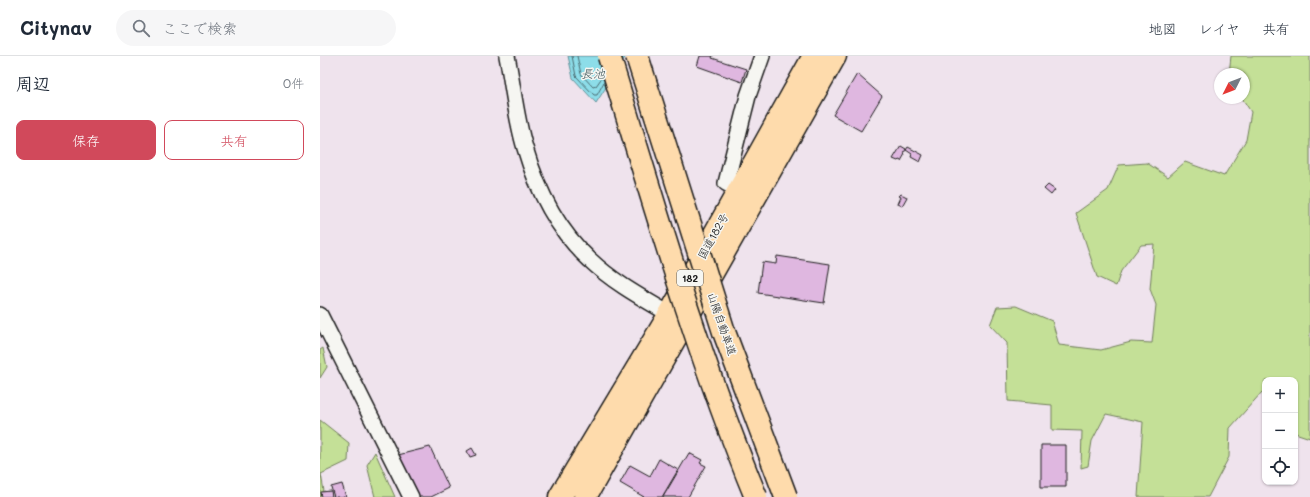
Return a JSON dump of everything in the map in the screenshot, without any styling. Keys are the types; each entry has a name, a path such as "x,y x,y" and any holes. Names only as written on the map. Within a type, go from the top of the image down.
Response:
{"highway":[{"path":"609,56 698,341 756,497"},
{"name":"山陽自動車道","path":"637,56 724,332 786,497"},
{"name":"国道182号","path":"585,497 678,318 746,194 814,56"},
{"name":"国道182号","path":"746,194 834,56"},
{"name":"国道182号","path":"560,497 678,318"}],"street":[{"path":"507,56 525,148 546,203 568,237 589,260 612,279 678,318"},
{"path":"746,194 726,183 748,96 762,56"},
{"path":"320,315 411,497"}],"green space":[{"path":"1231,56 1310,56 1310,438 1298,434 1298,377 1262,377 1262,392 1230,428 1229,457 1208,497 1138,497 1143,422 1106,414 1092,441 1088,466 1081,468 1082,431 1052,430 1052,405 1008,401 1007,343 990,325 997,307 1016,306 1052,321 1059,345 1101,350 1131,342 1152,343 1156,305 1150,289 1154,244 1141,245 1121,271 1116,286 1097,277 1076,213 1108,190 1119,165 1147,163 1168,177 1185,162 1224,176 1246,140 1251,112 1246,104 1250,104 1250,68 1230,68"},
{"path":"323,348 327,367 320,378 320,350"},
{"path":"320,420 349,443 348,461 321,474 325,497 320,497"},
{"path":"375,452 395,497 375,497 367,465"}],"water":[{"name":"長池","path":"568,56 626,56 596,103 573,78"}],"building":[{"path":"700,56 713,56 712,58 746,69 742,82 697,66"},
{"path":"857,74 882,96 861,131 833,115"},
{"path":"901,146 906,149 905,154 901,161 898,161 893,159"},
{"path":"908,147 923,155 920,162 911,157 912,154 906,150"},
{"path":"1048,185 1055,190 1051,195 1044,189"},
{"path":"901,194 907,197 902,206 898,204 901,197 899,196"},
{"path":"777,256 830,264 824,303 758,293 762,262 776,264"},
{"path":"1041,445 1066,445 1066,487 1041,487"},
{"path":"430,447 449,488 431,497 418,497 398,455"},
{"path":"472,448 476,455 470,457 467,451"},
{"path":"689,453 702,460 700,463 706,466 688,497 663,497"},
{"path":"659,459 678,470 662,497 644,497 620,483 630,465 650,476"},
{"path":"342,484 346,497 334,497 331,487"},
{"path":"331,491 332,497 322,497 321,492"}]}
